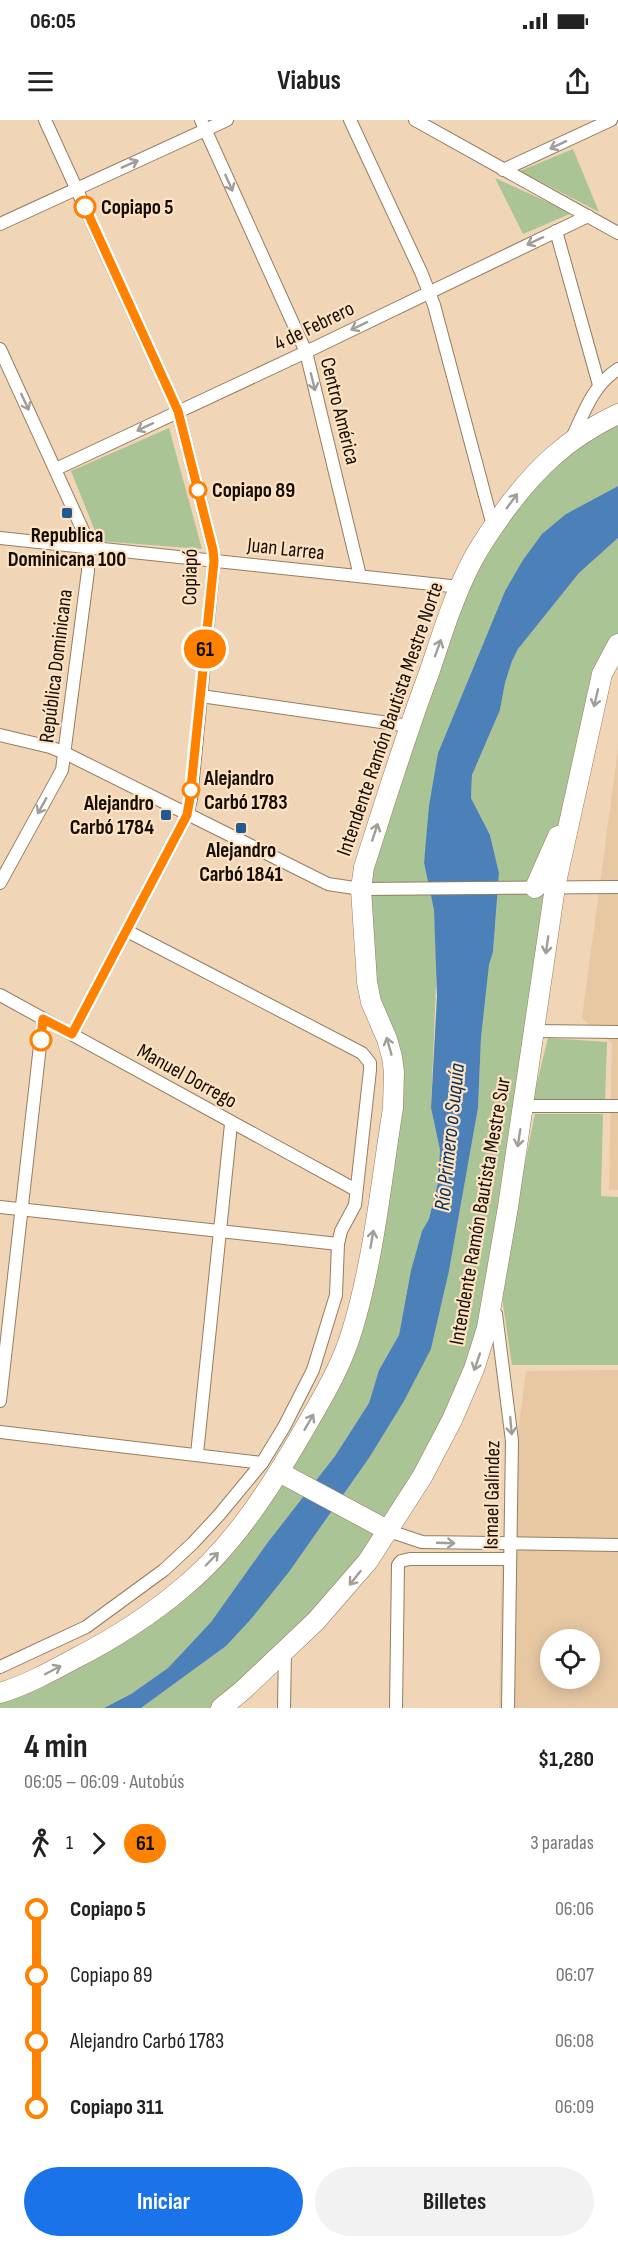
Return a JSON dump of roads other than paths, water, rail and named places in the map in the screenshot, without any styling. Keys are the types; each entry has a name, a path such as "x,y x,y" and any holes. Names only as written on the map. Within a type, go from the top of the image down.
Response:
{"main road":[{"name":"Intendente Ramón Bautista Mestre Norte","path":"0,1693 40,1677 92,1650 137,1622 181,1589 234,1534 279,1473 330,1384 352,1332 368,1266 393,1108 392,1057 371,1002 367,982 361,889 364,867 409,726 460,587 476,553 525,483 551,457 571,441 618,414"},
{"name":"Intendente Ramón Bautista Mestre Sur","path":"221,1708 316,1621 348,1586 383,1527 422,1477 463,1397 482,1346 495,1285 524,1106 555,887 572,804 602,674 618,644"},
{"path":"526,888 572,804"},
{"path":"279,1473 383,1527"}],"street":[{"name":"Copiapó","path":"45,120 178,411 214,561 187,815 72,1034"},
{"path":"0,224 203,125 227,120"},
{"path":"350,120 429,292 493,526"},
{"path":"415,120 618,233"},
{"path":"503,170 611,120"},
{"name":"Centro América","path":"203,125 306,352 360,576"},
{"name":"4 de Febrero","path":"56,469 588,216"},
{"path":"556,231 598,385"},
{"name":"República Dominicana","path":"0,349 56,469 85,535 88,548 88,571 62,770 0,883"},
{"path":"571,441 598,385 618,369"},
{"name":"Juan Larrea","path":"0,537 460,587"},
{"path":"201,696 409,726"},
{"path":"0,735 65,753 328,884 361,889 618,887"},
{"path":"0,1667 86,1627 126,1599 193,1544 262,1463 284,1427 313,1370 336,1295 338,1244 341,1231 355,1205 369,1063 362,1053 127,931"},
{"name":"Manuel Dorrego","path":"0,995 356,1191"},
{"path":"0,1401 43,1019"},
{"path":"535,1031 618,1032"},
{"path":"524,1106 618,1106"},
{"path":"197,1454 231,1124"},
{"path":"0,1208 338,1244"},
{"name":"Ismael Galíndez","path":"495,1285 496,1321 512,1429 508,1708"},
{"path":"0,1432 262,1463"},
{"path":"383,1527 422,1542 618,1545"},
{"path":"396,1708 398,1565 401,1561 510,1558"},
{"path":"284,1708 285,1650"}],"water":[{"name":"Río Primero o Suquía","path":"618,486 618,538 579,573 518,649 505,683 500,710 472,775 471,798 490,835 499,873 493,952 489,965 481,1038 478,1108 449,1271 431,1349 404,1401 369,1458 289,1572 251,1619 226,1646 141,1708 104,1708 131,1694 168,1668 211,1622 268,1542 335,1456 369,1403 379,1370 399,1335 411,1270 422,1231 429,1219 438,1182 440,1150 431,1108 437,996 434,910 424,863 429,806 438,753 505,591 523,560 542,534 566,514"}],"place":[{"name":"Copiapo 5","path":"85,207"},
{"name":"Copiapo 89","path":"198,490"},
{"name":"Republica Dominicana 100","path":"67,513"},
{"name":"Alejandro Carbó 1783","path":"191,790"},
{"name":"Alejandro Carbó 1784","path":"166,815"},
{"name":"Alejandro Carbó 1841","path":"241,828"}]}
